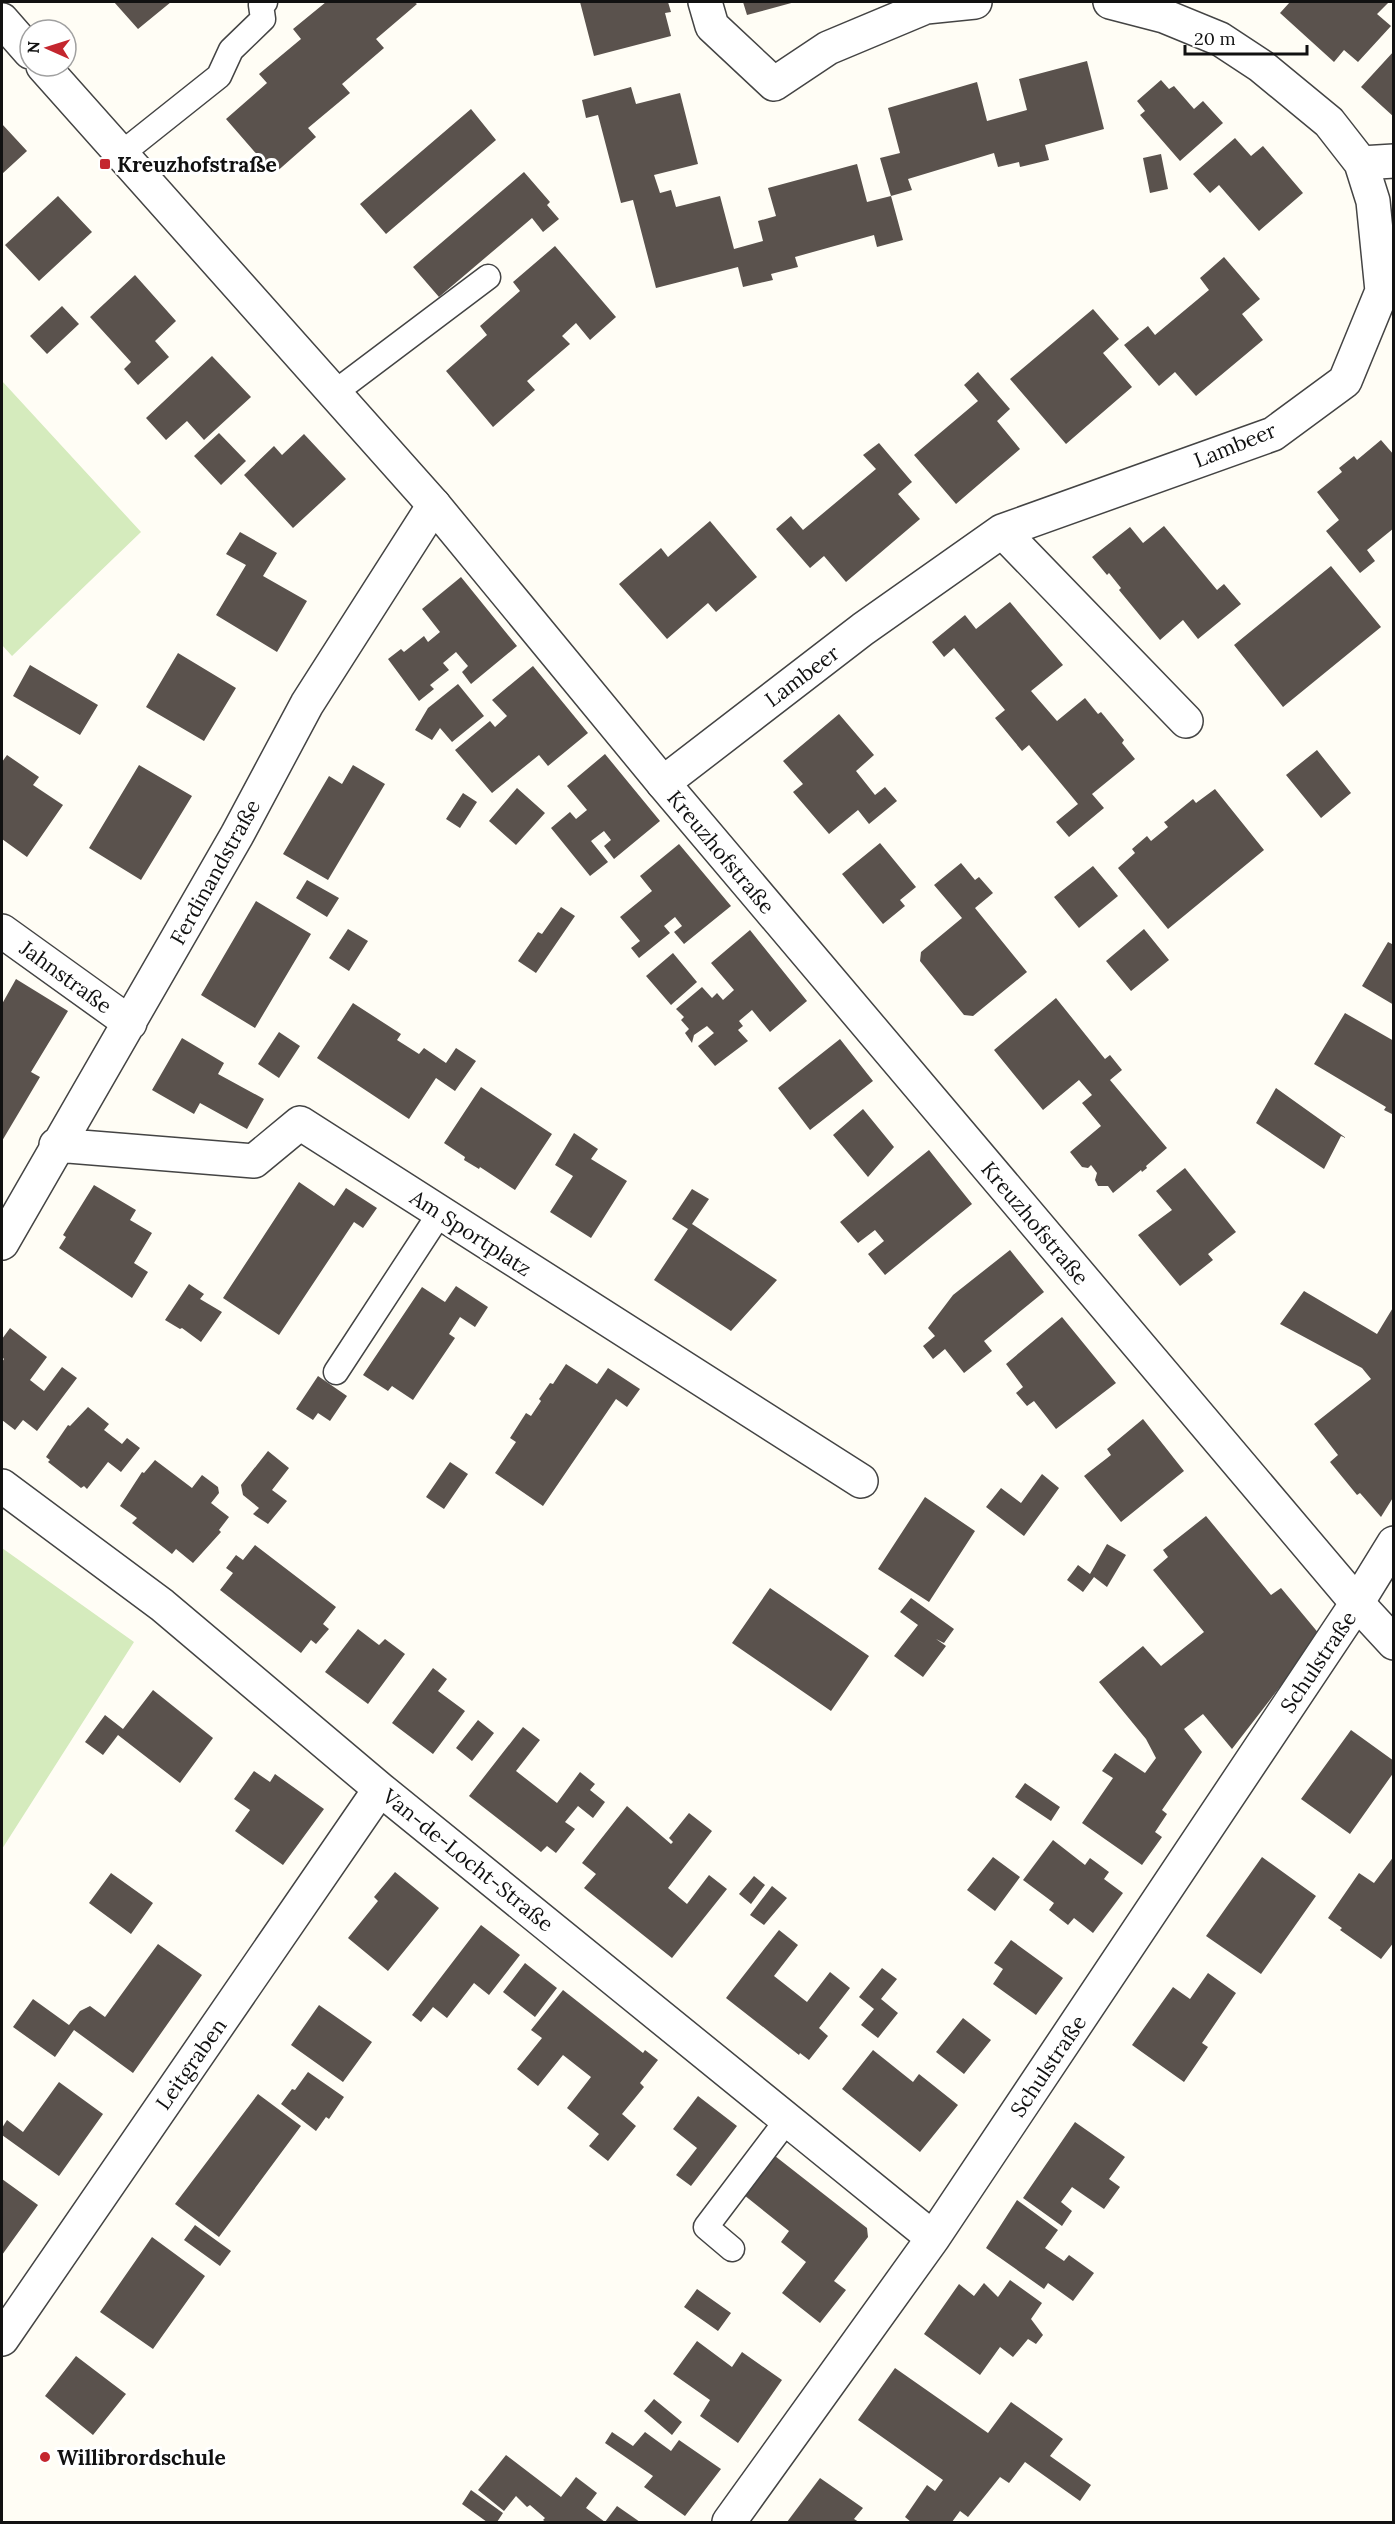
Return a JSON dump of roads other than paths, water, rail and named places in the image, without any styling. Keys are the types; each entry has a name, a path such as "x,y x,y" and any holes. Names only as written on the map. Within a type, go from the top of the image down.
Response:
{"street":[{"path":"705,2 712,26 774,84 828,48 926,7 975,2"},
{"name":"Lambeer","path":"663,783 863,629 1002,531 1273,434 1345,381 1382,291 1373,201 1361,164 1329,122 1261,66 1220,39 1164,16 1110,2"},
{"path":"2,20 18,38"},
{"name":"Kreuzhofstraße","path":"54,78 434,504 663,783 1357,1603 1394,1643"},
{"path":"1361,164 1394,161"},
{"name":"Ferdinandstraße","path":"2,1243 56,1145 130,1023 237,835 307,704 434,504"},
{"path":"1002,531 1186,721"},
{"name":"Jahnstraße","path":"5,942 130,1023"},
{"name":"Am Sportplatz","path":"56,1145 254,1161 300,1123 861,1481"},
{"name":"Van-de-Locht-Straße","path":"2,1486 162,1605 380,1789 933,2238"},
{"name":"Schulstraße","path":"729,2523 933,2238 1357,1603 1394,1543"},
{"name":"Leitgraben","path":"2,2339 380,1789"}],"lane":[{"path":"121,154 219,76 231,50 263,19 261,5 265,2"},
{"path":"334,393 488,277"},
{"path":"336,1372 440,1213"},
{"path":"732,2249 706,2227 787,2120"}],"place":[{"name":"Kreuzhofstraße","path":"105,164"},
{"name":"Willibrordschule","path":"45,2457"}]}
